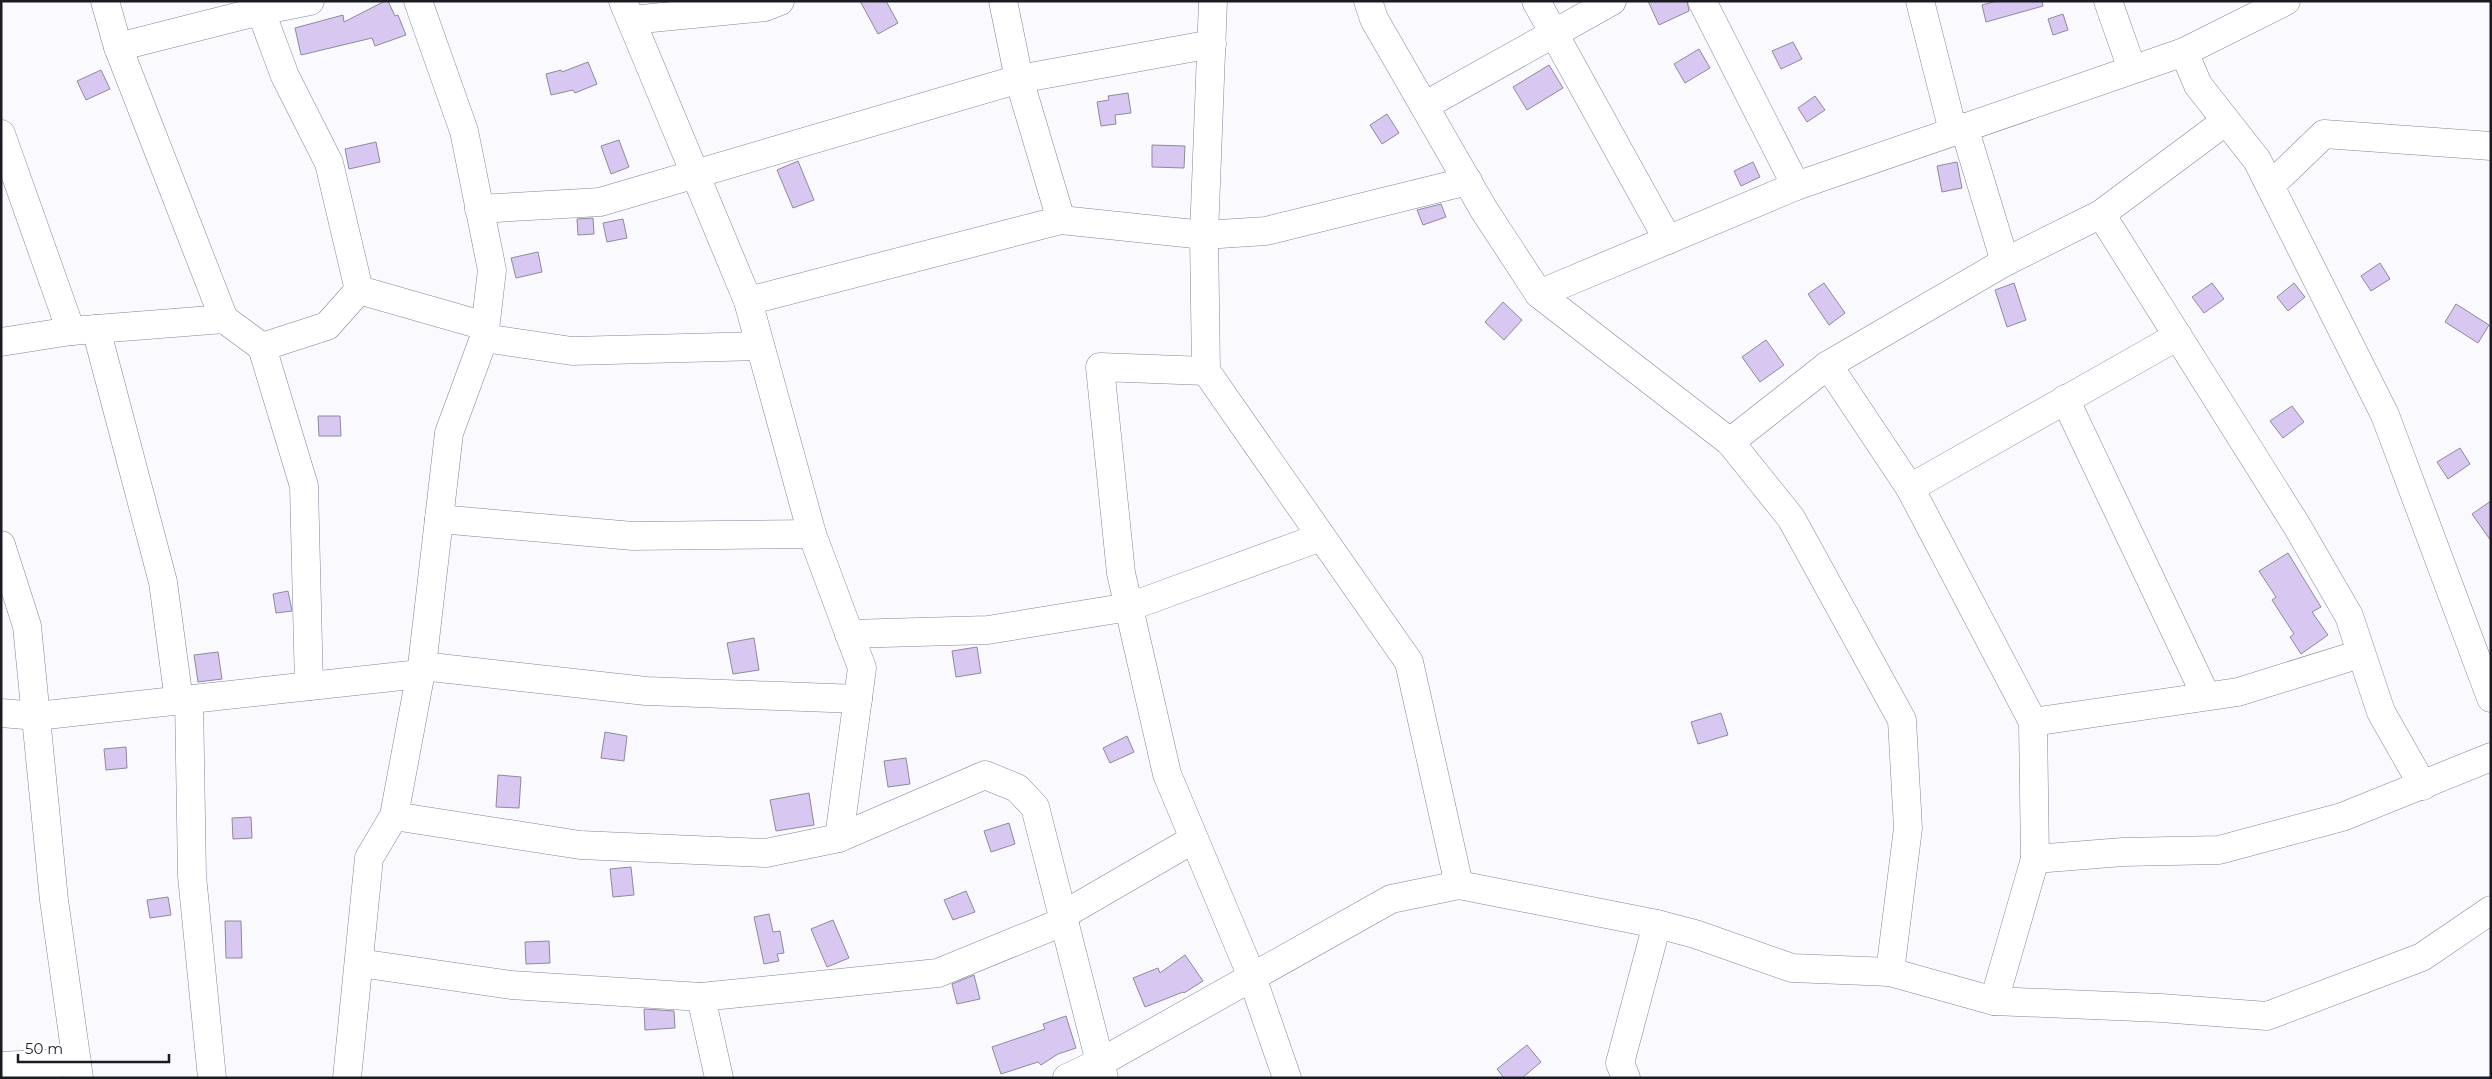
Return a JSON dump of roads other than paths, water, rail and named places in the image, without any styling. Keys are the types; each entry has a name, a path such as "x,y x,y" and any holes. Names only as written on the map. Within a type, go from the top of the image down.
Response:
{"street":[{"path":"105,1 118,47 224,319 262,347 304,486 308,686"},
{"path":"118,47 259,6 310,1"},
{"path":"347,1078 368,858 394,816 421,670 449,433 484,332 492,270 464,131 418,1"},
{"path":"780,1 765,7 627,11 748,300 812,534 862,668 839,838"},
{"path":"1003,1 1019,79 1061,220"},
{"path":"1214,1 1204,235 1206,371 1409,662 1459,885"},
{"path":"1368,1 1374,19 1424,106 1468,181 1539,294 1730,442 1791,518 1902,720 1908,828 1890,972"},
{"path":"1536,1 1668,240"},
{"path":"1424,106 1612,1"},
{"path":"1702,1 1796,186"},
{"path":"1920,1 1959,129 2005,262"},
{"path":"2108,1 2132,70"},
{"path":"1539,294 1796,186 2184,52 2286,1"},
{"path":"259,6 285,76 329,164 359,290"},
{"path":"479,209 600,202 1019,79 1212,44"},
{"path":"2184,52 2198,85 2257,160 2385,415 2487,664 2491,698"},
{"path":"1730,442 1828,366 2005,262 2101,214 2226,120"},
{"path":"1,134 84,330 163,582 184,700 192,876 212,1078"},
{"path":"2270,186 2324,134 2491,146"},
{"path":"748,300 1061,220 1204,235 1266,231 1468,181"},
{"path":"2101,214 2302,534 2349,616 2360,654 2381,712 2423,786"},
{"path":"359,290 484,332 572,351 760,346"},
{"path":"262,347 326,326 359,290"},
{"path":"1,342 84,330 224,319"},
{"path":"1910,488 2178,336"},
{"path":"1828,366 1910,488 2033,722 2035,859 1994,1001"},
{"path":"1206,371 1100,368 1121,573 1167,774 1252,977 1287,1078"},
{"path":"2065,400 2206,696"},
{"path":"439,519 633,536 812,534"},
{"path":"849,634 988,630 1129,607 1321,537"},
{"path":"1,545 27,626 54,900 78,1070 1,1066"},
{"path":"2033,722 2238,692 2360,654"},
{"path":"1,713 37,716 308,686 421,670 646,691 858,699"},
{"path":"2035,859 2123,852 2219,850 2342,817 2423,786 2491,757"},
{"path":"394,816 590,845 766,853 839,838 985,775 1017,788 1035,807 1103,1070"},
{"path":"359,963 511,985 700,996 938,973 1064,918 1194,839"},
{"path":"1068,1078 1103,1070 1252,977 1390,898 1459,885 1657,924 1695,934 1792,968 1890,972 1994,1001 2161,1008 2267,1016 2422,956 2491,910"},
{"path":"1626,1078 1620,1063 1657,924"},
{"path":"700,996 718,1078"}]}
